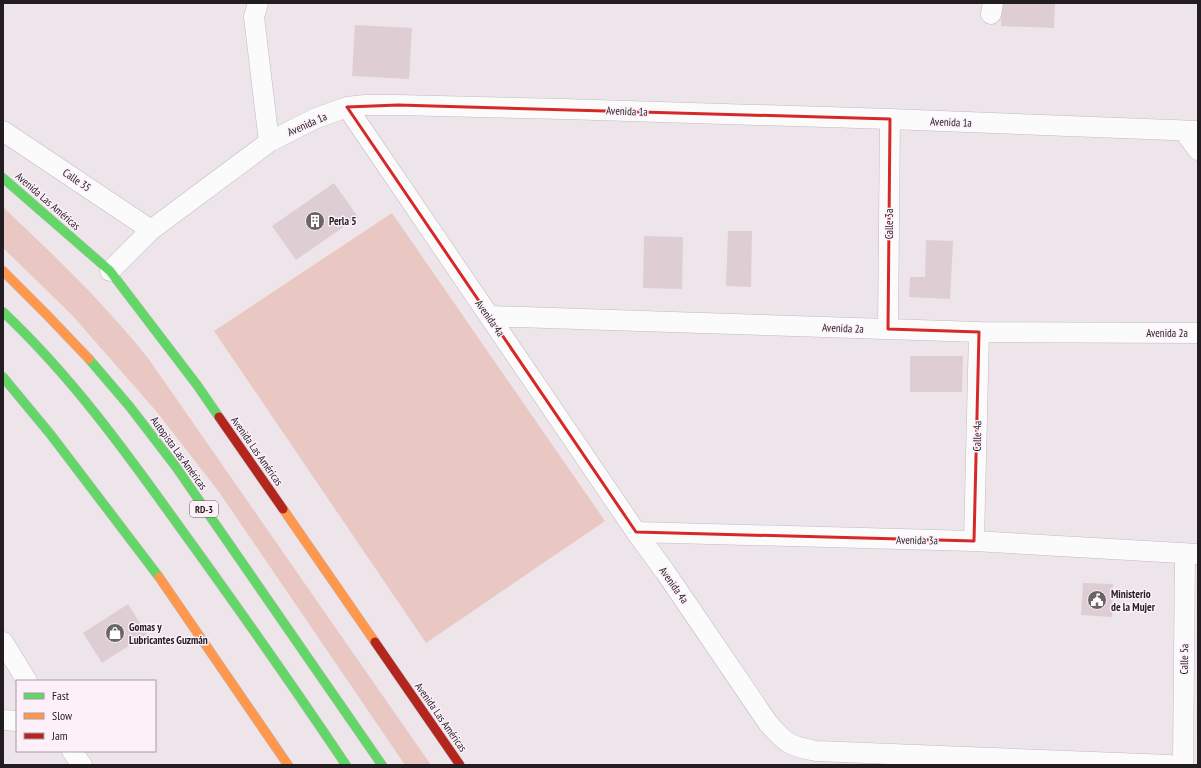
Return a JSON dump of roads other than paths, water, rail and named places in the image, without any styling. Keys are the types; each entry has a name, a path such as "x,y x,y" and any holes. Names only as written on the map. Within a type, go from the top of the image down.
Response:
{"main road":[{"name":"Avenida Las Américas","path":"3,178 110,271 197,385 460,765"},
{"name":"Autopista Las Américas","path":"3,271 34,301 81,351 120,395 167,456 382,765"},
{"name":"RD-3","path":"3,312 54,363 95,413 142,475 263,643 346,765"},
{"path":"4,380 51,435 159,577 288,765"}],"street":[{"path":"258,3 254,17 269,142"},
{"name":"Avenida 1a","path":"110,271 151,230 269,142 314,119 347,108 365,105 890,119 1191,131"},
{"name":"Avenida 4a","path":"347,108 636,532 666,573 768,723 781,739 796,748 816,751 1170,765"},
{"name":"Calle 3a","path":"888,330 890,119"},
{"name":"Calle 35","path":"3,131 151,230"},
{"path":"1191,131 1198,150"},
{"name":"Avenida 2a","path":"489,316 888,330 1198,333"},
{"name":"Calle 4a","path":"974,541 979,332"},
{"name":"Avenida 3a","path":"636,532 974,541 1192,553"},
{"name":"Calle 5a","path":"1183,765 1192,553"},
{"path":"3,642 26,680"},
{"path":"3,720 16,721"},
{"path":"73,752 82,765"}],"place":[{"name":"Perla 5","path":"315,221"},
{"name":"Ministerio de la Mujer","path":"1097,600"},
{"name":"Gomas y Lubricantes Guzmán","path":"115,633"}]}
